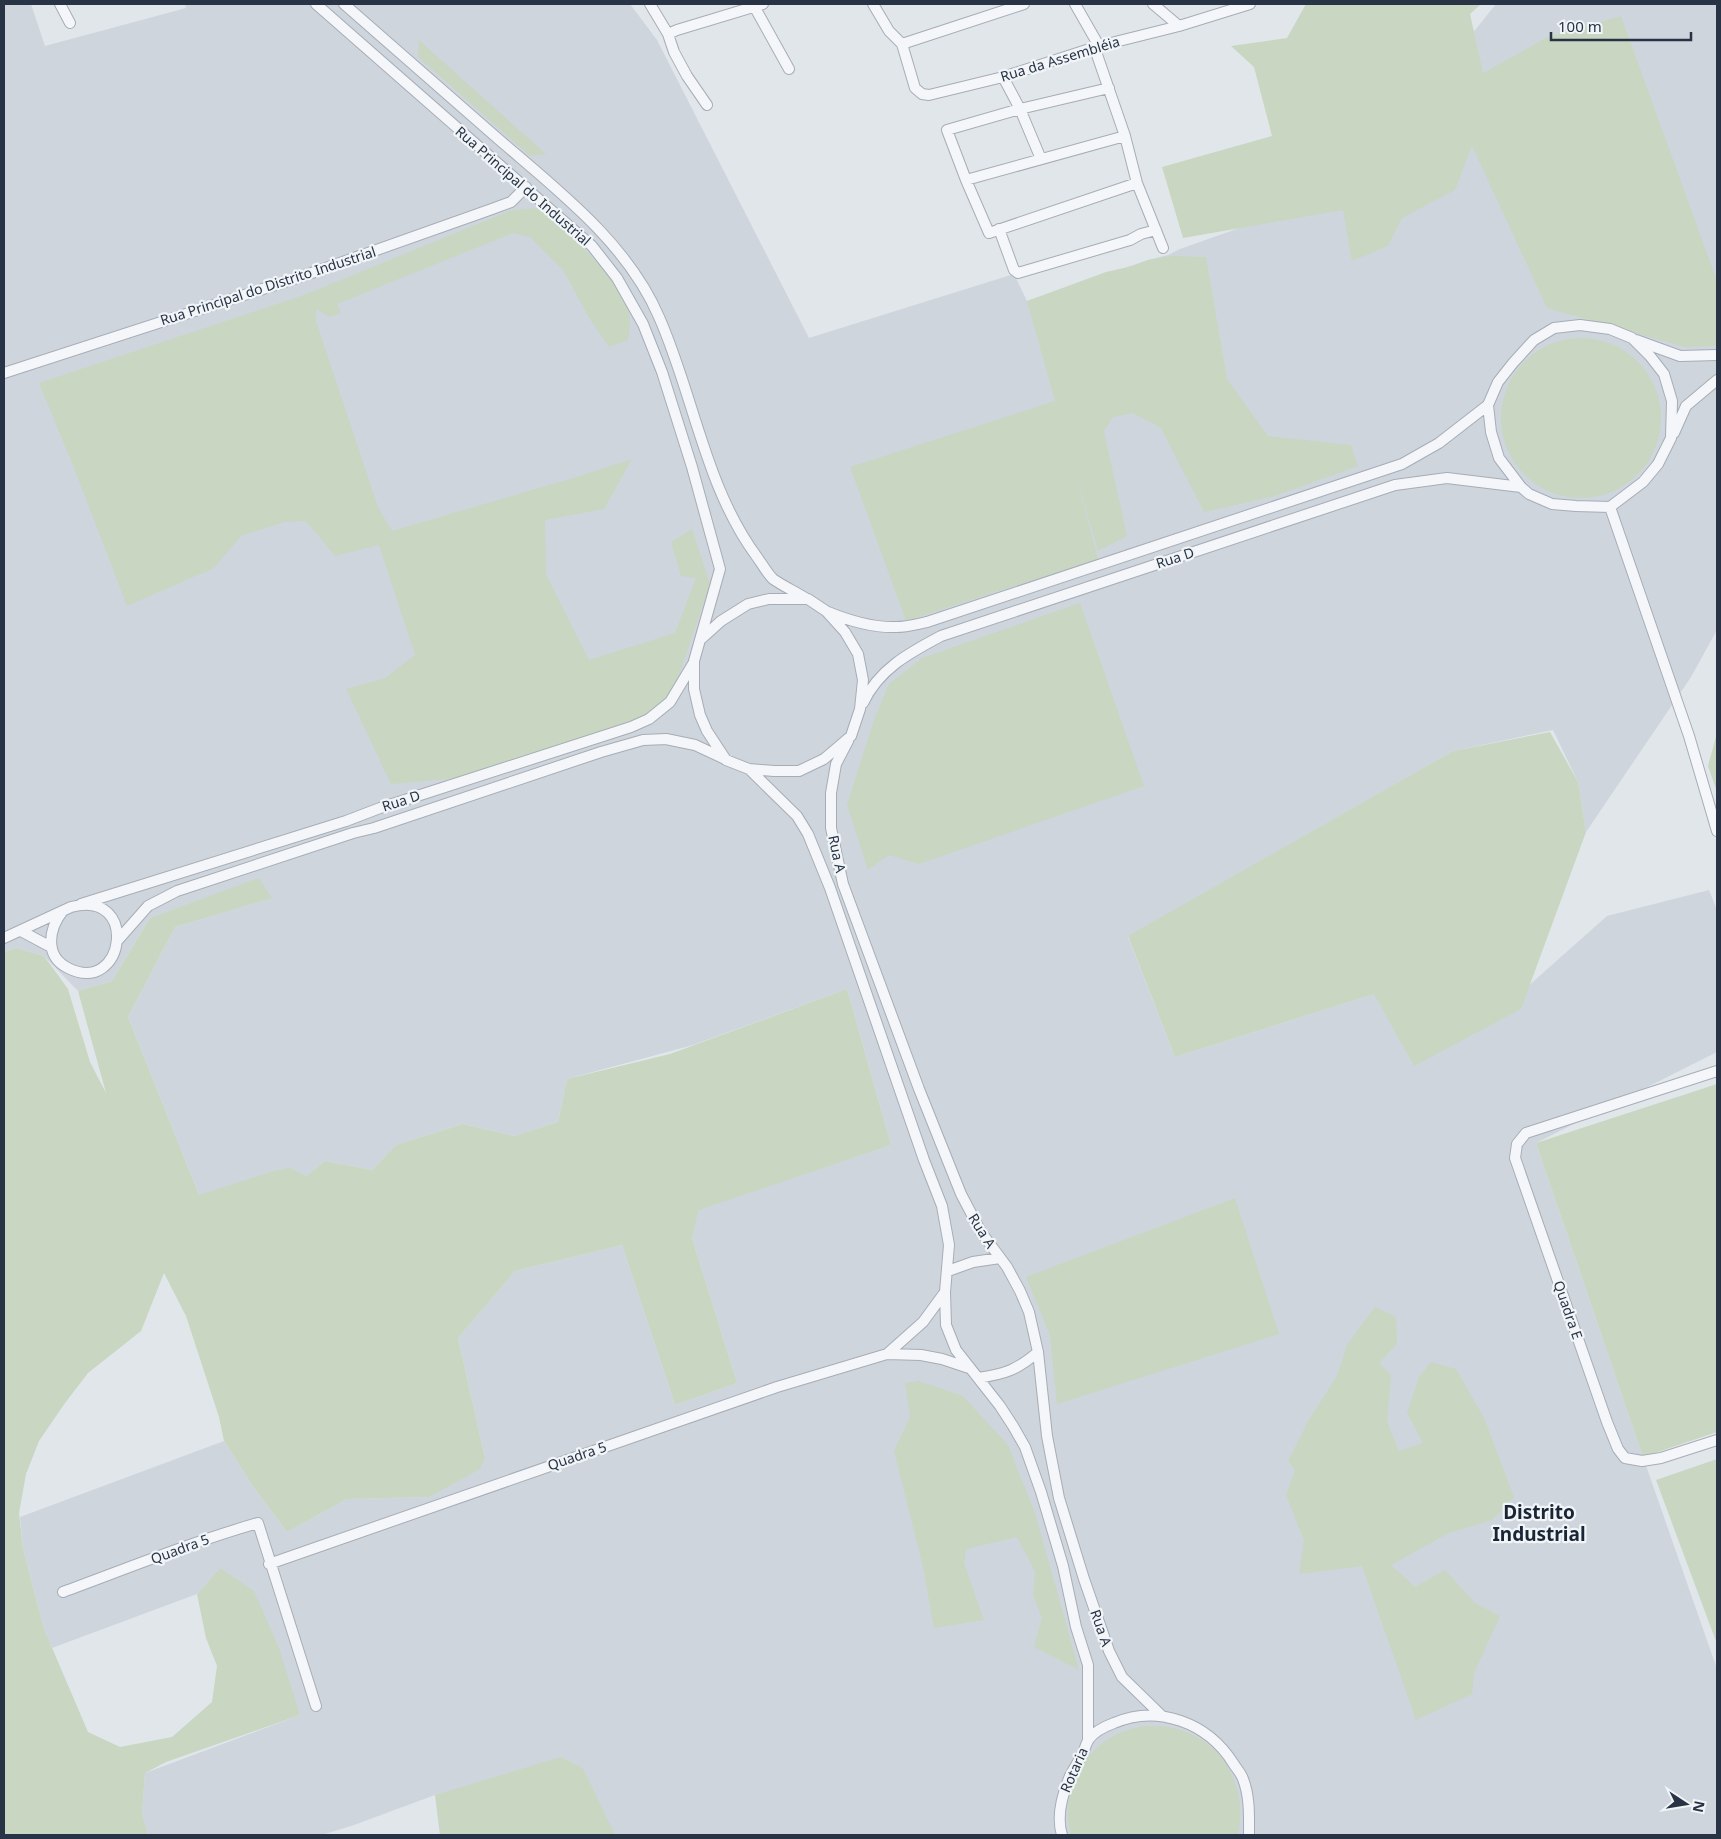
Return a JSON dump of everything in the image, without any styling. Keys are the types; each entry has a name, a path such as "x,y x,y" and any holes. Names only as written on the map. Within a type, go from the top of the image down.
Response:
{"street":[{"path":"60,4 70,23"},
{"name":"Rua Principal do Industrial","path":"316,4 592,246 617,278 643,324 662,372 720,569 701,639"},
{"name":"Rua Principal do Industrial","path":"344,4 586,217 627,262 659,316 677,362 708,461 735,522 747,544 772,578 808,599"},
{"path":"650,4 668,34 674,52 708,105"},
{"path":"872,4 889,31 902,44 1024,4"},
{"path":"1075,4 1097,47 1125,136 1137,183 1163,248"},
{"path":"1152,4 1179,26"},
{"name":"Rua da Assembléia","path":"902,44 915,88 928,96 1003,76 1097,47 1179,26 1250,4"},
{"path":"668,34 758,5 790,69"},
{"path":"1003,76 1020,109 1041,159"},
{"path":"1109,88 1020,109 947,130 989,233 1137,183"},
{"path":"966,180 1125,136"},
{"name":"Rua Principal do Distrito Industrial","path":"4,373 306,275 492,209 510,202 526,187"},
{"path":"999,229 1014,270 1018,273 1130,240 1156,230"},
{"path":"643,324 659,316"},
{"path":"1717,355 1680,356 1610,329 1580,325 1554,328 1534,340 1498,382 1488,405 1491,432 1499,458 1521,487 1529,494 1552,504 1610,507 1643,482 1658,464 1686,406 1717,380"},
{"path":"1632,338 1664,374 1672,401 1671,438"},
{"name":"Rua D","path":"826,611 853,622 880,626 896,627 927,622 1402,464 1439,443 1488,405"},
{"name":"Rua D","path":"860,709 870,688 895,663 941,636 1395,485 1447,478 1521,487"},
{"path":"1610,507 1689,736 1717,831"},
{"path":"1240,519 1245,535"},
{"path":"768,599 808,599 826,611 845,632 858,654 863,680 860,709 851,736 824,759 799,771 748,769 726,760 707,732 700,715 694,688 694,661 701,639 721,621 748,604 768,599"},
{"name":"Rua D","path":"81,904 346,821 631,727 649,719 670,702 694,661"},
{"name":"Rua A","path":"851,736 836,764 831,793 831,828 843,884 874,971 961,1194 980,1232 1007,1267 1029,1312 1038,1352 1048,1445 1059,1498 1109,1651 1122,1676 1161,1715"},
{"name":"Rua D","path":"118,940 148,906 177,891 353,833 374,828 601,752 643,740 666,739 695,745 726,760"},
{"name":"Rua A","path":"748,769 798,816 808,834 830,888 924,1160 942,1206 949,1244 945,1292 946,1325 956,1350 1000,1406 1025,1447 1041,1492 1063,1566 1076,1626 1088,1665 1088,1739"},
{"path":"346,821 353,833"},
{"path":"4,938 71,907 81,904 93,905 103,910 112,918 117,928 116,952 109,962 99,969 88,972 76,971 65,966 56,958 51,947 50,934 54,922 62,912"},
{"path":"21,931 51,947"},
{"path":"861,977 874,971"},
{"name":"Quadra E","path":"1717,1071 1526,1132 1517,1144 1515,1158 1618,1449 1625,1458 1642,1461 1661,1458 1717,1440"},
{"path":"948,1271 973,1262 1000,1258"},
{"name":"Quadra 5","path":"887,1354 923,1322 945,1292"},
{"path":"978,1378 1004,1374 1024,1364 1038,1352"},
{"name":"Quadra 5","path":"270,1564 777,1387 887,1354 921,1355 942,1359 969,1368"},
{"name":"Quadra 5","path":"63,1592 227,1532 258,1523 316,1706"},
{"name":"Rotaria","path":"1062,1835 1059,1827 1060,1803 1088,1739 1105,1727 1122,1719 1161,1715 1187,1722 1210,1736 1229,1756 1243,1778 1249,1805 1249,1835"}],"shaded area":[{"path":"4,4 31,4 45,46 186,8 185,4 630,4 657,40 809,338 1014,274 1027,301 1168,255 1180,249 1347,190 1496,4 1717,4 1717,630 1691,677 1586,832 1578,782 1553,730 1453,751 1128,937 1175,1057 1374,994 1473,1035 1607,916 1709,890 1717,910 1717,1052 1536,1143 1717,1669 1717,1835 613,1835 583,1768 435,1795 322,1835 148,1835 142,1814 145,1773 300,1715 220,1568 197,1594 52,1648 44,1629 23,1549 20,1517 224,1441 254,1488 287,1532 347,1499 429,1497 485,1458 458,1338 515,1271 622,1245 675,1405 737,1383 692,1238 699,1209 891,1145 847,989 693,1045 567,1079 558,1122 514,1136 463,1124 396,1145 372,1170 325,1161 306,1176 199,1195 128,1017 175,927 271,898 259,879 150,918 112,981 78,991 44,956 16,948 4,952"}],"green space":[{"path":"1306,4 1481,4 1470,14 1483,73 1548,37 1621,16 1717,281 1717,346 1685,347 1547,308 1472,146 1455,190 1402,218 1388,246 1352,261 1343,210 1183,238 1162,167 1272,136 1254,67 1231,46 1287,38"},
{"path":"419,40 546,154 530,156 418,57"},
{"path":"541,208 592,257 615,285 624,299 629,313 628,340 609,347 589,318 563,270 530,237 513,233 337,304 341,313 330,317 316,309 316,321 378,507 392,531 632,459 604,509 545,520 546,574 589,660 675,633 696,578 681,576 671,542 692,529 710,584 678,678 667,699 642,717 459,778 391,784 346,689 385,678 415,655 379,545 335,556 306,521 284,522 241,536 214,568 127,606 39,383 304,295 512,210"},
{"path":"1173,256 1206,257 1227,379 1268,436 1351,445 1358,466 1275,496 1204,512 1161,428 1132,413 1113,417 1104,431 1127,536 1098,551 1075,472 1098,559 906,621 850,467 1055,401 1027,301 1106,272 1133,266 1148,260"},
{"path":"1589,338 1619,347 1638,361 1648,373 1655,387 1660,402 1660,434 1655,449 1648,463 1638,475 1626,485 1604,495 1589,498 1573,498 1558,495 1536,485 1514,463 1502,434 1501,410 1504,395 1514,373 1536,351 1565,339"},
{"path":"1080,603 1144,786 919,864 889,855 868,870 847,805 875,717 889,684 922,658"},
{"path":"1550,732 1578,782 1586,832 1521,1009 1414,1066 1374,994 1175,1057 1128,936 1453,751"},
{"path":"1717,733 1717,792 1708,766"},
{"path":"259,878 272,898 175,927 128,1017 199,1195 274,1171 290,1168 306,1176 325,1161 372,1170 396,1145 463,1124 514,1136 558,1122 567,1079 670,1054 847,989 891,1145 699,1210 692,1238 737,1383 675,1405 622,1245 515,1271 458,1338 485,1458 480,1469 429,1497 347,1499 287,1532 254,1488 224,1441 219,1417 186,1316 164,1273 141,1331 88,1373 39,1441 26,1474 19,1513 23,1549 44,1629 88,1732 120,1747 172,1737 212,1702 217,1666 206,1638 197,1594 220,1568 254,1591 279,1648 300,1715 166,1762 145,1773 142,1814 148,1835 4,1835 4,952 16,948 44,956 68,989 90,1062 106,1093 78,991 112,981 150,918"},
{"path":"1717,1084 1717,1432 1643,1457 1536,1143"},
{"path":"1235,1198 1279,1334 1057,1404 1050,1335 1026,1277"},
{"path":"1375,1307 1396,1317 1397,1344 1379,1363 1391,1375 1387,1422 1399,1451 1423,1443 1407,1413 1419,1377 1431,1362 1456,1369 1484,1418 1514,1497 1492,1520 1449,1533 1391,1565 1415,1587 1445,1570 1475,1603 1500,1616 1474,1673 1472,1694 1416,1720 1362,1566 1299,1574 1304,1540 1286,1495 1295,1470 1288,1461 1308,1421 1337,1376 1347,1345"},
{"path":"919,1381 963,1396 1008,1445 1035,1513 1079,1670 1034,1647 1042,1618 1033,1595 1035,1572 1017,1537 966,1549 964,1563 984,1620 934,1628 923,1567 894,1451 910,1417 905,1383"},
{"path":"1717,1459 1717,1644 1656,1480"},
{"path":"1142,1726 1169,1727 1194,1735 1220,1756 1236,1785 1240,1818 1238,1835 1071,1835 1068,1821 1070,1793 1074,1780 1081,1768 1089,1756 1110,1738"},
{"path":"561,1757 583,1768 615,1835 440,1835 435,1795"}],"district":[{"name":"Distrito Industrial","path":"1539,1523"}]}
